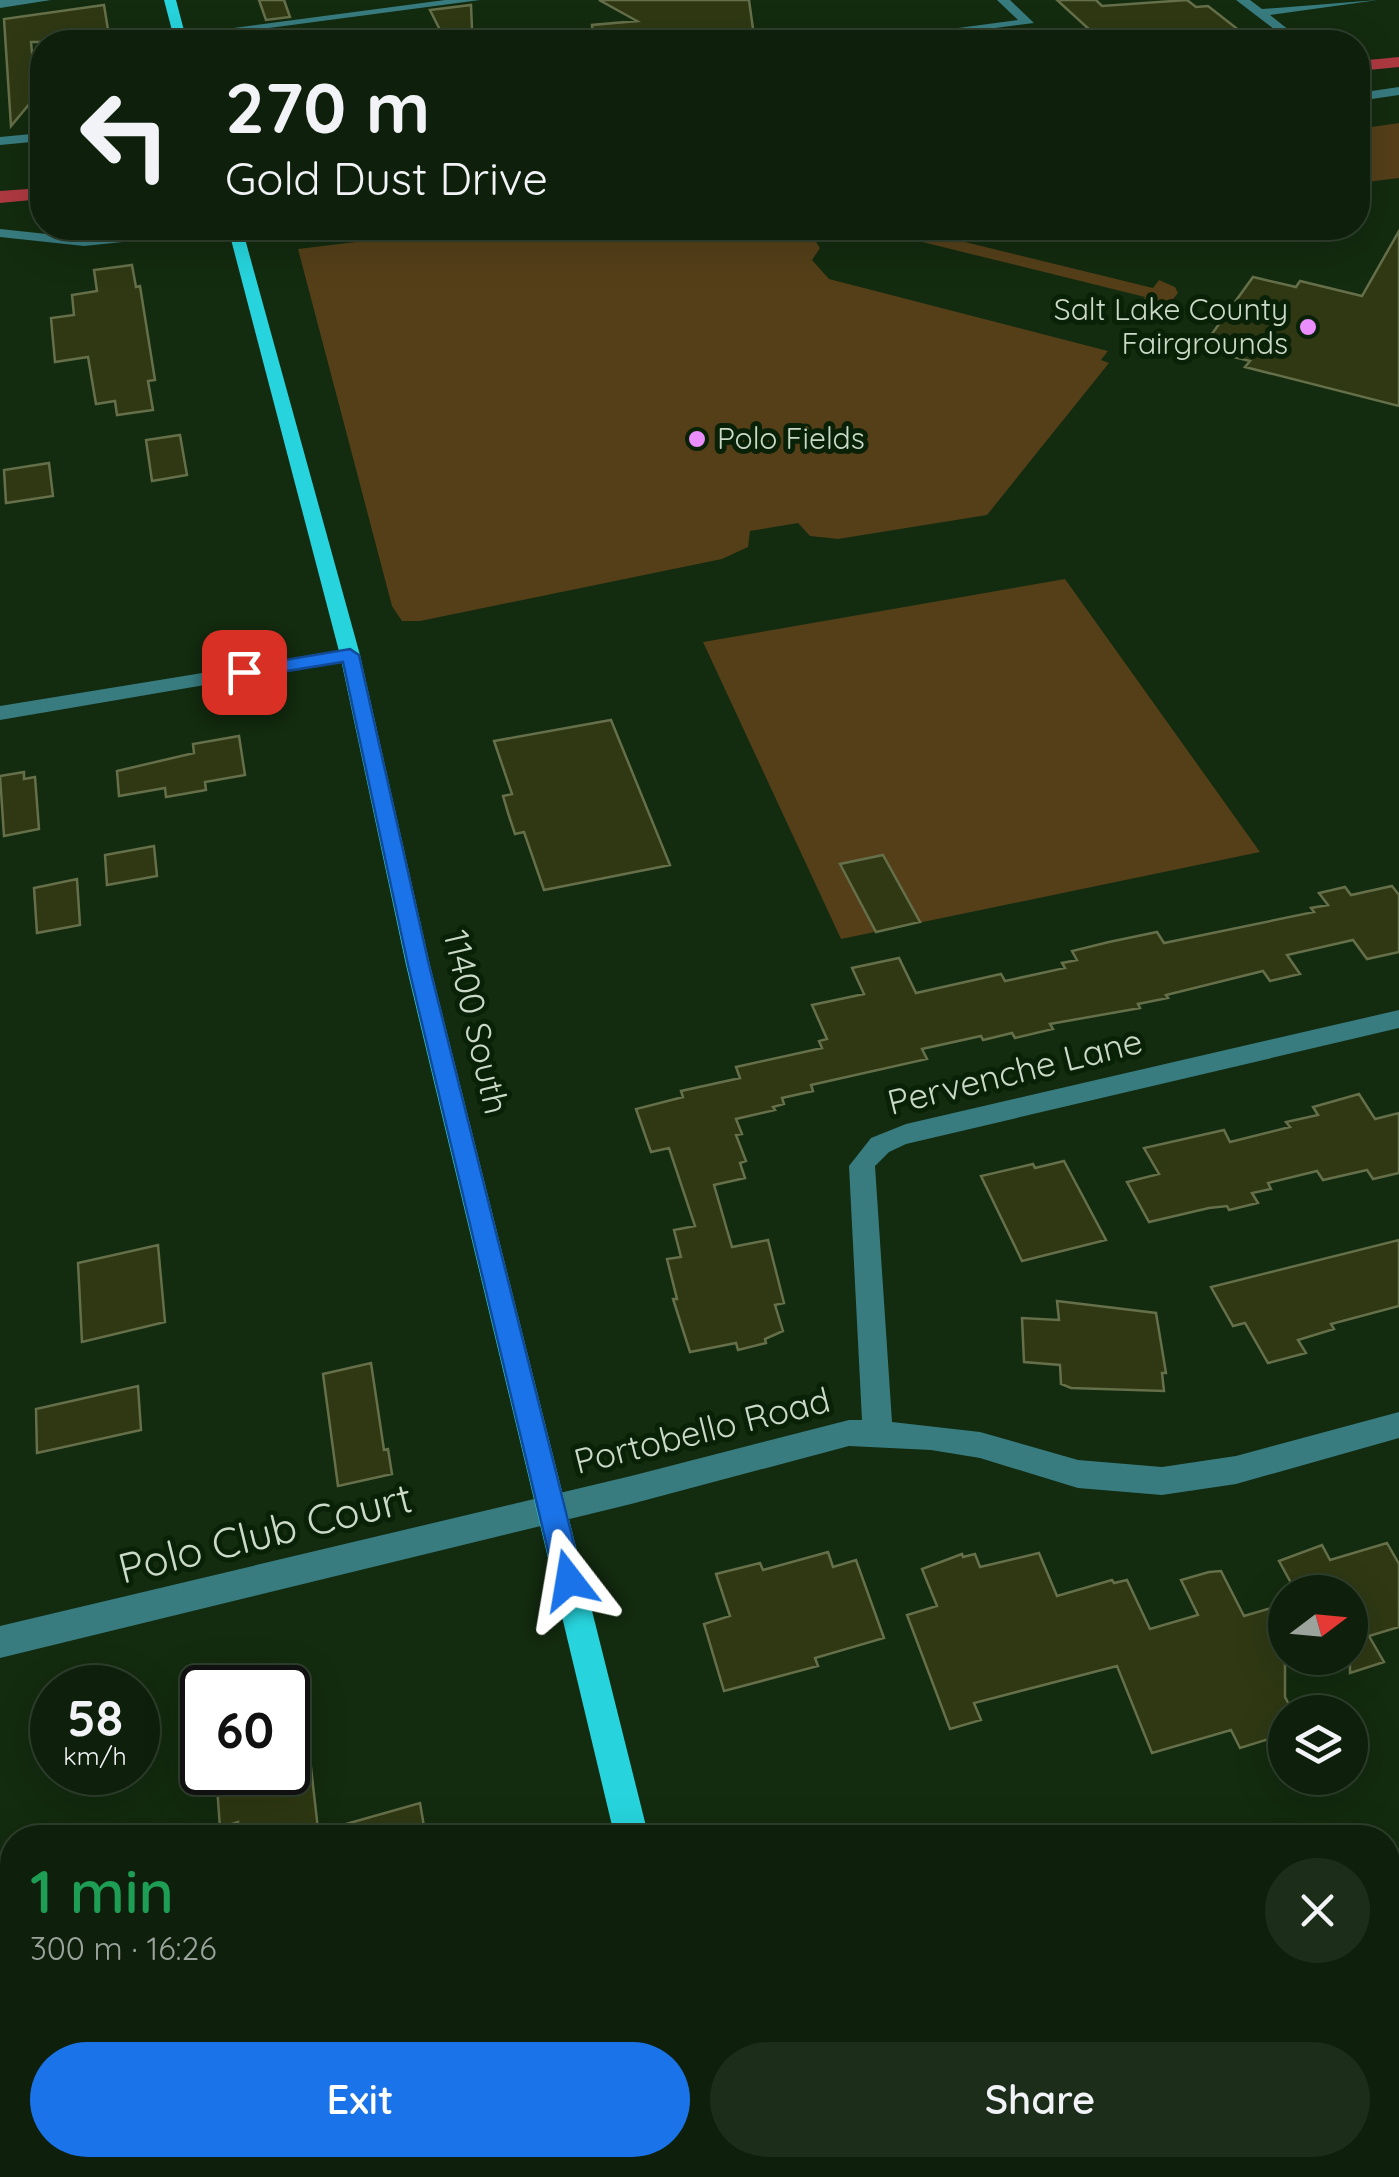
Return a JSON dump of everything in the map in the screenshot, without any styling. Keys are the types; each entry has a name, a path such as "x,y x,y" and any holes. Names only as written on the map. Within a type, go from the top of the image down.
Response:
{"main road":[{"path":"170,0 178,30"},
{"name":"11400 South","path":"239,240 350,655 418,965 629,1825"}],"street":[{"path":"0,4 45,0"},
{"path":"248,30 474,0"},
{"path":"966,30 1028,23 1003,0"},
{"path":"1242,0 1282,30"},
{"path":"1260,13 1372,0"},
{"path":"1370,93 1399,91"},
{"path":"0,140 30,138"},
{"path":"0,233 30,236"},
{"path":"65,240 103,240"},
{"path":"0,713 350,655"},
{"name":"Pervenche Lane","path":"877,1432 877,1374 862,1166 879,1145 906,1134 1399,1018"},
{"name":"Portobello Road","path":"550,1506 631,1490 821,1438 877,1432 980,1446 1078,1474 1162,1481 1236,1470 1399,1425"},
{"name":"Polo Club Court","path":"0,1642 550,1506"}],"shaded area":[{"path":"1399,123 1399,178 1370,182 1370,127"},
{"name":"Polo Fields","path":"373,240 815,240 820,248 812,260 829,279 1108,351 1101,360 1109,363 987,515 838,539 810,536 798,523 750,531 748,547 722,559 420,621 402,621 392,606 298,249"},
{"path":"914,240 957,240 1153,288 1159,280 1175,287 1178,293 1169,304 1141,304 1145,297"},
{"path":"1065,579 1260,852 841,939 703,642"}],"building":[{"path":"259,0 284,0 290,17 266,20"},
{"path":"599,0 749,0 753,30 592,30 592,25 637,21"},
{"path":"1057,0 1096,0 1102,6 1187,0 1196,7 1208,6 1239,30 1090,30"},
{"path":"104,5 108,30 30,30 30,103 11,126 4,19"},
{"path":"471,5 472,29 440,30 430,10"},
{"name":"Salt Lake County Fairgrounds","path":"1399,231 1399,406 1245,367 1250,361 1201,349 1253,277 1296,287 1300,281 1362,296"},
{"path":"132,265 136,287 140,286 155,380 148,381 153,410 117,415 115,401 96,404 88,357 55,362 51,318 74,315 72,295 97,291 94,270"},
{"path":"180,435 187,475 152,481 146,440"},
{"path":"49,463 53,496 6,503 4,470"},
{"path":"611,720 670,865 544,890 524,832 515,834 503,796 512,794 494,741"},
{"path":"239,736 245,775 205,782 206,790 166,797 165,788 119,796 117,771 194,753 193,744"},
{"path":"24,772 24,779 35,777 39,829 4,836 0,776"},
{"path":"154,846 157,876 107,885 105,855"},
{"path":"883,855 920,922 876,932 840,864"},
{"path":"77,879 80,925 37,933 34,888"},
{"path":"1392,886 1399,895 1399,952 1367,959 1353,940 1287,955 1300,974 1270,981 1263,971 1166,995 1168,998 1138,1004 1140,1008 1050,1024 1053,1029 1015,1038 1012,1033 983,1040 981,1036 922,1049 927,1059 811,1085 813,1091 782,1098 784,1104 773,1107 775,1110 736,1119 742,1134 736,1135 746,1161 740,1163 745,1178 714,1185 732,1247 768,1240 784,1303 775,1305 783,1331 765,1339 766,1343 738,1350 736,1343 690,1352 673,1299 677,1299 667,1259 681,1257 674,1230 695,1226 669,1148 651,1152 636,1109 683,1097 681,1091 740,1078 736,1067 822,1048 819,1041 827,1039 812,1005 864,994 852,968 899,958 916,993 1001,974 1005,981 1065,968 1062,963 1077,960 1072,951 1157,932 1164,943 1314,912 1311,908 1328,905 1319,893 1345,887 1351,895"},
{"path":"1359,1094 1375,1119 1399,1113 1399,1173 1373,1179 1367,1170 1323,1180 1317,1171 1268,1183 1271,1189 1252,1193 1258,1203 1229,1210 1227,1206 1209,1208 1149,1222 1127,1182 1159,1174 1144,1148 1224,1130 1230,1142 1290,1127 1286,1122 1318,1115 1313,1107"},
{"path":"1064,1161 1106,1240 1022,1261 981,1176"},
{"path":"1399,1240 1399,1306 1331,1324 1334,1329 1298,1340 1306,1353 1268,1363 1245,1323 1233,1326 1211,1287"},
{"path":"158,1245 165,1322 82,1342 78,1263"},
{"path":"1057,1301 1156,1313 1166,1373 1162,1373 1164,1391 1071,1388 1061,1384 1060,1365 1024,1362 1022,1318 1059,1320"},
{"path":"371,1363 384,1450 388,1449 392,1474 338,1486 323,1374"},
{"path":"138,1386 141,1430 37,1453 36,1409"},
{"path":"1387,1543 1399,1564 1399,1627 1369,1636 1384,1662 1368,1667 1368,1575 1287,1575 1279,1561 1322,1545 1330,1560"},
{"path":"828,1552 833,1567 856,1560 884,1638 815,1658 818,1666 724,1691 704,1624 730,1616 716,1574 760,1563 763,1570"},
{"path":"1039,1553 1057,1596 1112,1580 1127,1580 1150,1629 1198,1615 1181,1580 1221,1571 1244,1616 1268,1609 1268,1675 1285,1675 1285,1695 1268,1695 1268,1739 1240,1748 1231,1730 1152,1753 1117,1666 974,1703 981,1720 950,1729 907,1615 937,1606 922,1569 962,1554 975,1554 980,1567"},
{"path":"310,1759 318,1825 238,1822 220,1825 218,1795 310,1795"},
{"path":"420,1803 424,1825 343,1825"}],"waterway":[{"path":"1370,65 1399,62"},
{"path":"0,197 30,195"}],"place":[{"name":"Salt Lake County Fairgrounds","path":"1308,327"},
{"name":"Polo Fields","path":"697,439"}],"route":[{"path":"244,672 350,655 418,965 569,1580"}]}
